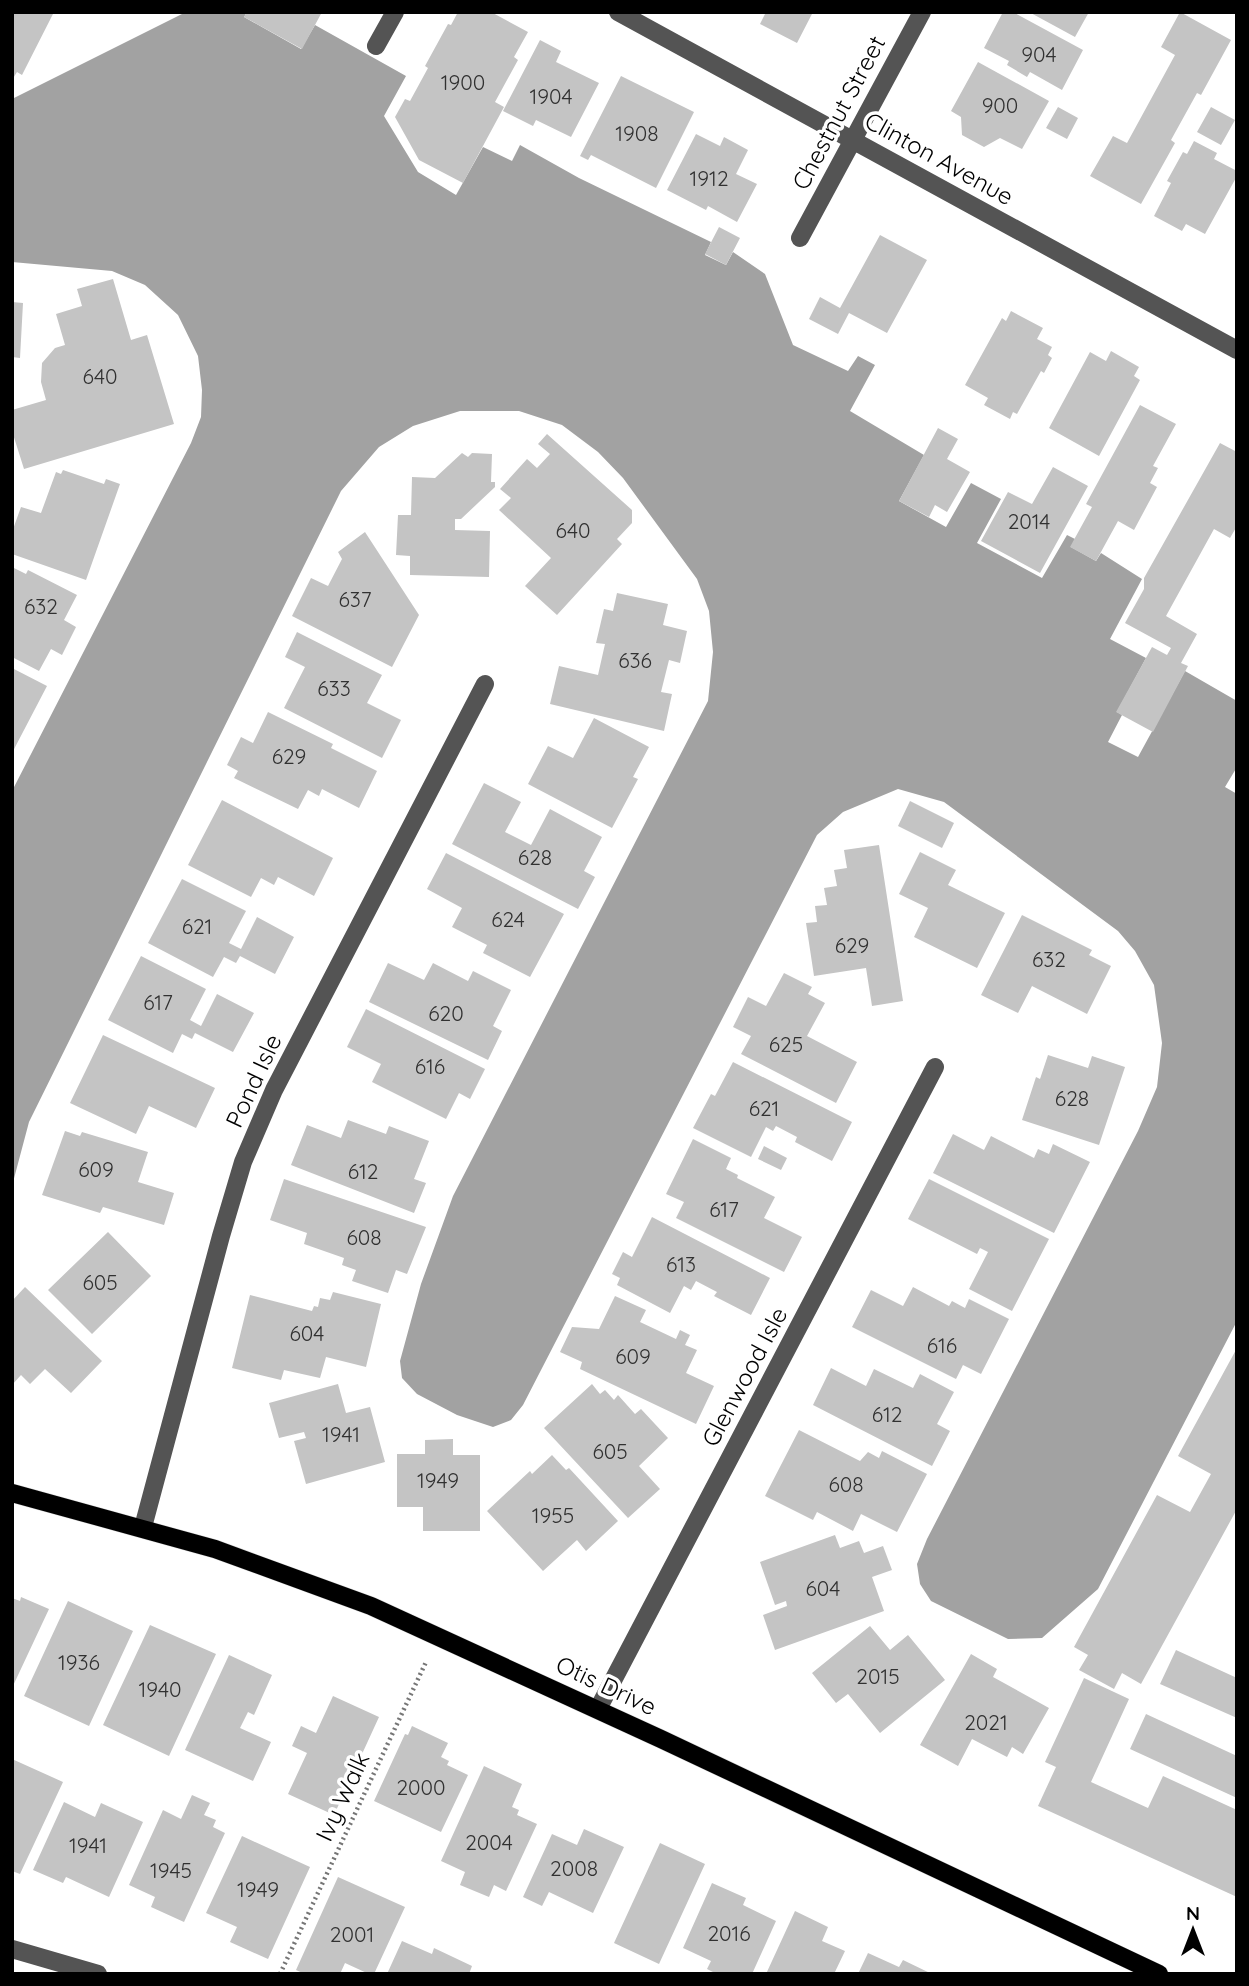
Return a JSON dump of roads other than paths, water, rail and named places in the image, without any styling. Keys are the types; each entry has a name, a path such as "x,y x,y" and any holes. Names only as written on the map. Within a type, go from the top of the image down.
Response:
{"main road":[{"name":"Otis Drive","path":"12,1493 143,1528 280,1571 371,1606 598,1709 1159,1974"}],"street":[{"path":"376,46 395,12"},
{"name":"Clinton Avenue","path":"618,12 1237,350"},
{"name":"Chestnut Street","path":"800,238 922,12"},
{"name":"Pond Isle","path":"143,1528 243,1162 274,1090 485,684"},
{"name":"Glenwood Isle","path":"598,1709 935,1066"},
{"path":"12,1949 99,1974"}]}
